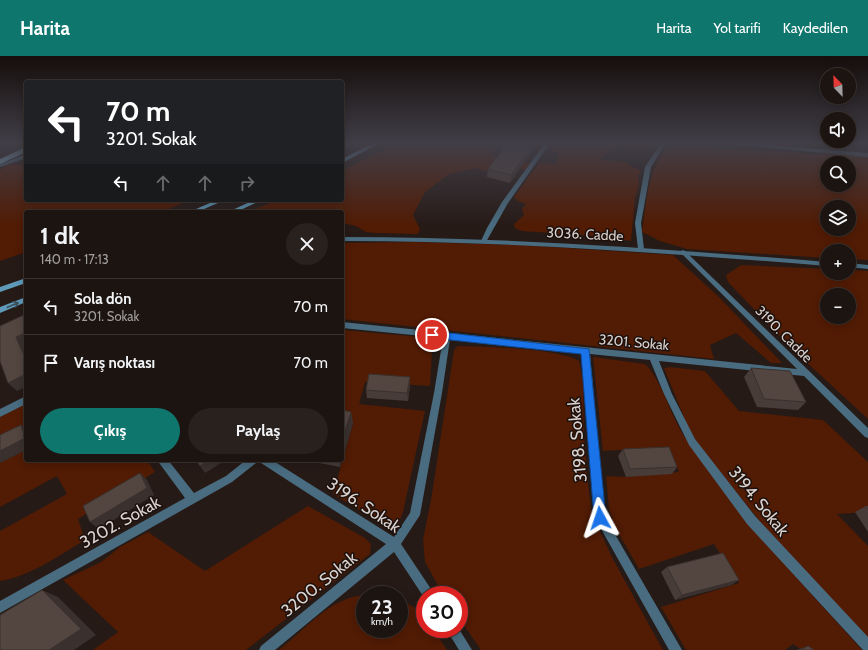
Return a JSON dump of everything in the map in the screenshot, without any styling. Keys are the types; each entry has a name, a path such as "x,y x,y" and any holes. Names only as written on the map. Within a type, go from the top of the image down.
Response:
{"main road":[{"path":"197,210 217,202"},
{"path":"236,210 254,202"},
{"path":"0,290 24,281"},
{"path":"0,310 24,300"}],"street":[{"path":"484,241 501,208 513,190 530,171"},
{"path":"641,249 638,223 647,171"},
{"name":"3036. Cadde","path":"344,239 484,241 641,249 820,263"},
{"name":"3190. Cadde","path":"682,252 868,434"},
{"path":"856,266 868,267"},
{"name":"3201. Sokak","path":"344,326 805,373"},
{"name":"3200. Sokak","path":"265,650 395,544 415,515 438,393 446,336"},
{"name":"3198. Sokak","path":"586,351 600,518 676,650"},
{"name":"3194. Sokak","path":"653,357 668,394 692,442 751,520 868,646"},
{"path":"0,413 24,401"},
{"path":"164,462 193,500"},
{"name":"3202. Sokak","path":"0,607 193,500 229,479 250,462"},
{"name":"3196. Sokak","path":"267,462 395,544 423,586"},
{"path":"458,638 466,650"}],"shaded area":[{"path":"0,171 24,171 24,202 186,202 166,210 24,210 24,253 0,261"},
{"path":"344,171 463,171 449,174 425,192 413,215 420,229 418,234 366,232 356,226 344,223 344,210 254,210 272,202 344,202"},
{"path":"533,171 639,171 641,172 638,176 639,184 635,198 631,241 594,236 522,231 515,228 514,224 524,215 522,209 526,204 518,201 514,197"},
{"path":"654,171 820,171 820,192 856,192 856,171 868,171 868,260 856,259 856,244 820,244 820,258 687,249 660,241 642,232"},
{"path":"414,242 521,245 673,255 719,297 782,363 771,363 736,333 710,345 714,359 344,319 344,243"},
{"path":"741,265 820,269 820,280 856,280 856,270 868,271 868,419 792,349 728,282 726,275"},
{"path":"344,330 421,337 432,349 430,386 365,382 359,404 425,411 403,512 399,523 394,527 386,526 333,494 342,462 344,462 344,456 353,424 344,422"},
{"path":"458,346 538,351 555,353 579,361 583,381 584,437 592,515 614,561 663,650 481,650 468,631 468,586 438,586 425,562 423,540 431,500 454,350"},
{"path":"593,357 645,364 650,369 660,386 681,431 706,467 770,548 862,650 802,650 793,644 785,650 686,650 661,607 739,583 714,544 639,569 614,525 609,509 606,476 626,477 679,472 669,447 603,451"},
{"path":"670,367 705,371 739,411 823,420 868,462 868,512 837,514 868,546 868,638 777,542 701,449 688,427 664,368"},
{"path":"24,405 24,436 0,448 0,417"},
{"path":"24,451 24,462 148,462 155,472 78,519 85,540 54,559 23,575 0,581 0,531 67,494 57,476 0,507 0,463"},
{"path":"308,506 365,538 371,544 370,554 246,650 93,650 118,632 63,580 101,562 120,547 148,532 205,571"},
{"path":"356,596 356,638 408,638 408,604 416,609 416,638 439,638 447,650 279,650 329,608"}],"building":[{"path":"495,171 514,171 511,175"},
{"path":"24,315 24,334 16,337 24,355 24,375 8,383 0,361 0,326"},
{"path":"751,368 790,371 806,402 764,399"},
{"path":"369,374 410,377 407,393 366,390"},
{"path":"344,410 351,412 344,434"},
{"path":"21,425 24,439 0,451 0,435"},
{"path":"669,447 677,467 630,469 623,449"},
{"path":"197,462 206,462 200,466"},
{"path":"140,473 147,488 90,522 83,506"},
{"path":"723,553 739,580 682,595 667,567"},
{"path":"42,590 81,629 49,650 0,650 0,615"},
{"path":"808,646 814,650 801,650"}],"route":[{"path":"432,335 586,351 600,518"}]}
